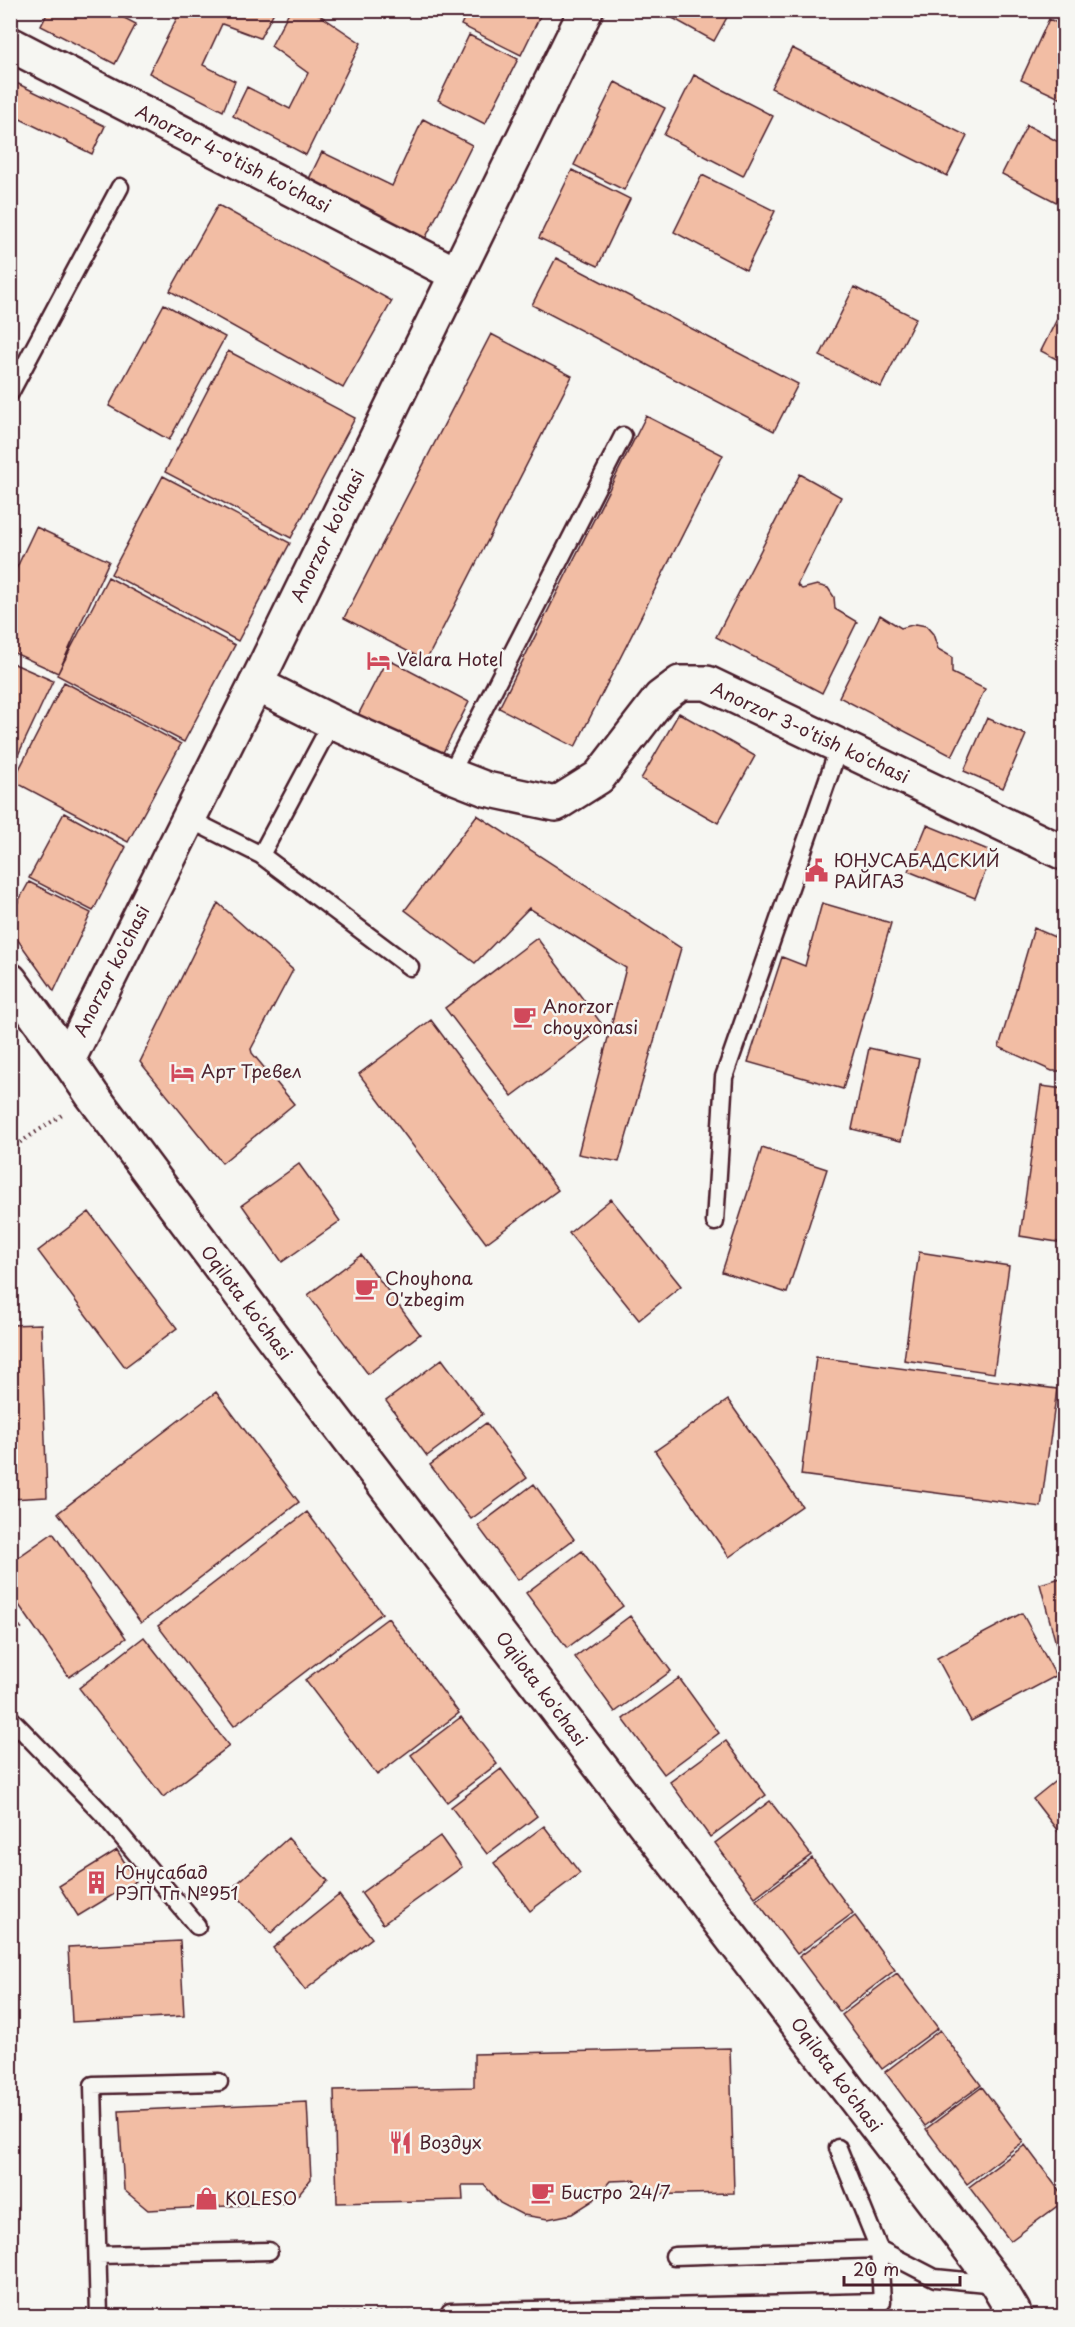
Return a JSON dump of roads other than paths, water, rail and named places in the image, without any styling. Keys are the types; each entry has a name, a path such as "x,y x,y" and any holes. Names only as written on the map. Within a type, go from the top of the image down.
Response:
{"street":[{"name":"Anorzor ko'chasi","path":"68,1060 256,684 586,10"},
{"name":"Anorzor 4-o'tish ko'chasi","path":"10,44 456,274"},
{"name":"Anorzor 3-o'tish ko'chasi","path":"256,684 332,722 450,775 486,789 556,804 599,777 660,698 680,683 707,683 1065,853"},
{"name":"Oqilota ko'chasi","path":"10,980 92,1095 312,1390 997,2284 1014,2316"}],"lane":[{"path":"10,393 120,187"},
{"path":"450,775 623,436"},
{"path":"261,855 332,722"},
{"path":"716,1222 724,1077 839,747"},
{"path":"189,819 261,855 410,967"},
{"path":"10,1718 103,1814 197,1926"},
{"path":"99,2316 93,2085 219,2082"},
{"path":"450,2312 882,2302 879,2249 838,2148"},
{"path":"674,2256 879,2249 935,2278 997,2284"},
{"path":"98,2255 268,2251"}],"place":[{"name":"Velara Hotel","path":"379,660"},
{"name":"ЮНУСАБАДСКИЙ РАЙГАЗ","path":"816,871"},
{"name":"Anorzor choyxonasi","path":"525,1017"},
{"name":"Арт Тревел","path":"183,1072"},
{"name":"Choyhona O'zbegim","path":"367,1289"},
{"name":"Юнусабад РЭП Тп №951","path":"97,1883"},
{"name":"Воздух","path":"401,2143"},
{"name":"Бистро 24/7","path":"543,2193"},
{"name":"KOLESO","path":"207,2199"}]}
